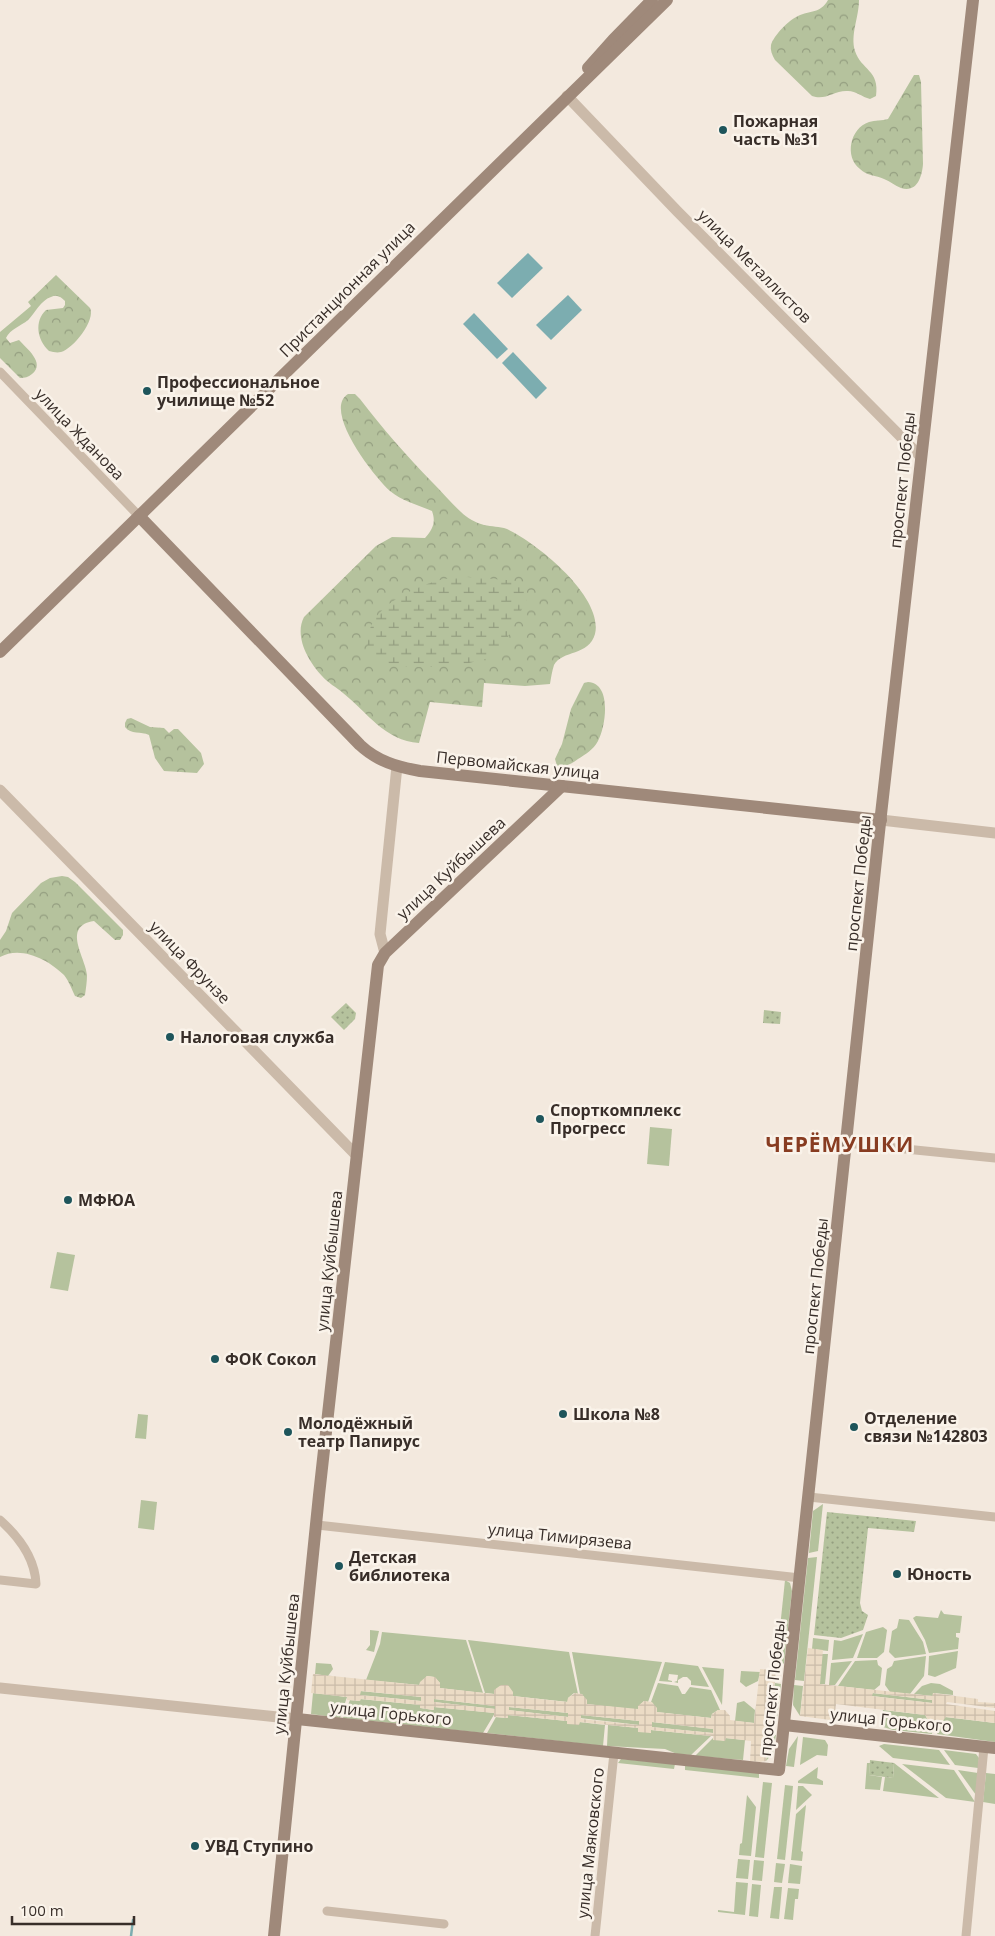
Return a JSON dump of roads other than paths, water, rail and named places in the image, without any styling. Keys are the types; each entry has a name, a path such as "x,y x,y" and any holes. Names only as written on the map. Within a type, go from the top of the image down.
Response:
{"main road":[{"name":"Пристанционная улица","path":"568,96 600,54 652,0"},
{"name":"Пристанционная улица","path":"0,652 667,0"},
{"name":"проспект Победы","path":"779,1770 784,1725 785,1671 800,1578 880,820 973,0"},
{"name":"Первомайская улица","path":"139,516 360,746 375,757 397,766 420,771 880,820"},
{"name":"улица Куйбышева","path":"274,1936 376,972 384,953 562,786"},
{"name":"улица Горького","path":"297,1719 779,1770"},
{"name":"улица Горького","path":"784,1725 990,1747"}],"street":[{"name":"улица Металлистов","path":"568,96 677,211 921,457"},
{"name":"улица Жданова","path":"0,372 139,516"},
{"path":"384,953 380,934 397,766"},
{"name":"улица Фрунзе","path":"0,790 357,1156"},
{"name":"Первомайская улица","path":"880,820 995,833"},
{"path":"846,1143 995,1158"},
{"path":"808,1497 995,1517"},
{"path":"0,1520 28,1553 35,1572 36,1584 0,1580"},
{"name":"улица Тимирязева","path":"316,1525 800,1578"},
{"name":"улица Горького","path":"0,1688 297,1719"},
{"path":"966,1936 990,1747"},
{"name":"улица Маяковского","path":"595,1936 614,1752"},
{"path":"327,1911 444,1924"}],"water":[{"path":"528,253 543,268 512,298 497,283"},
{"path":"568,295 582,310 551,340 536,325"},
{"path":"474,313 508,349 497,359 463,324"},
{"path":"513,352 547,388 536,399 502,363"}],"waterway":[{"path":"131,1936 133,1920"}],"place":[{"name":"Пожарная часть №31","path":"723,130"},
{"name":"Профессиональное училище №52","path":"147,391"},
{"name":"Налоговая служба","path":"170,1037"},
{"name":"Спорткомплекс Прогресс","path":"540,1119"},
{"name":"МФЮА","path":"68,1200"},
{"name":"ФОК Сокол","path":"215,1359"},
{"name":"Школа №8","path":"563,1414"},
{"name":"Отделение связи №142803","path":"854,1427"},
{"name":"Молодёжный театр Папирус","path":"288,1432"},
{"name":"Детская библиотека","path":"339,1566"},
{"name":"Юность","path":"897,1574"},
{"name":"УВД Ступино","path":"195,1846"}],"district":[{"name":"ЧЕРЁМУШКИ","path":"840,1145"}]}
